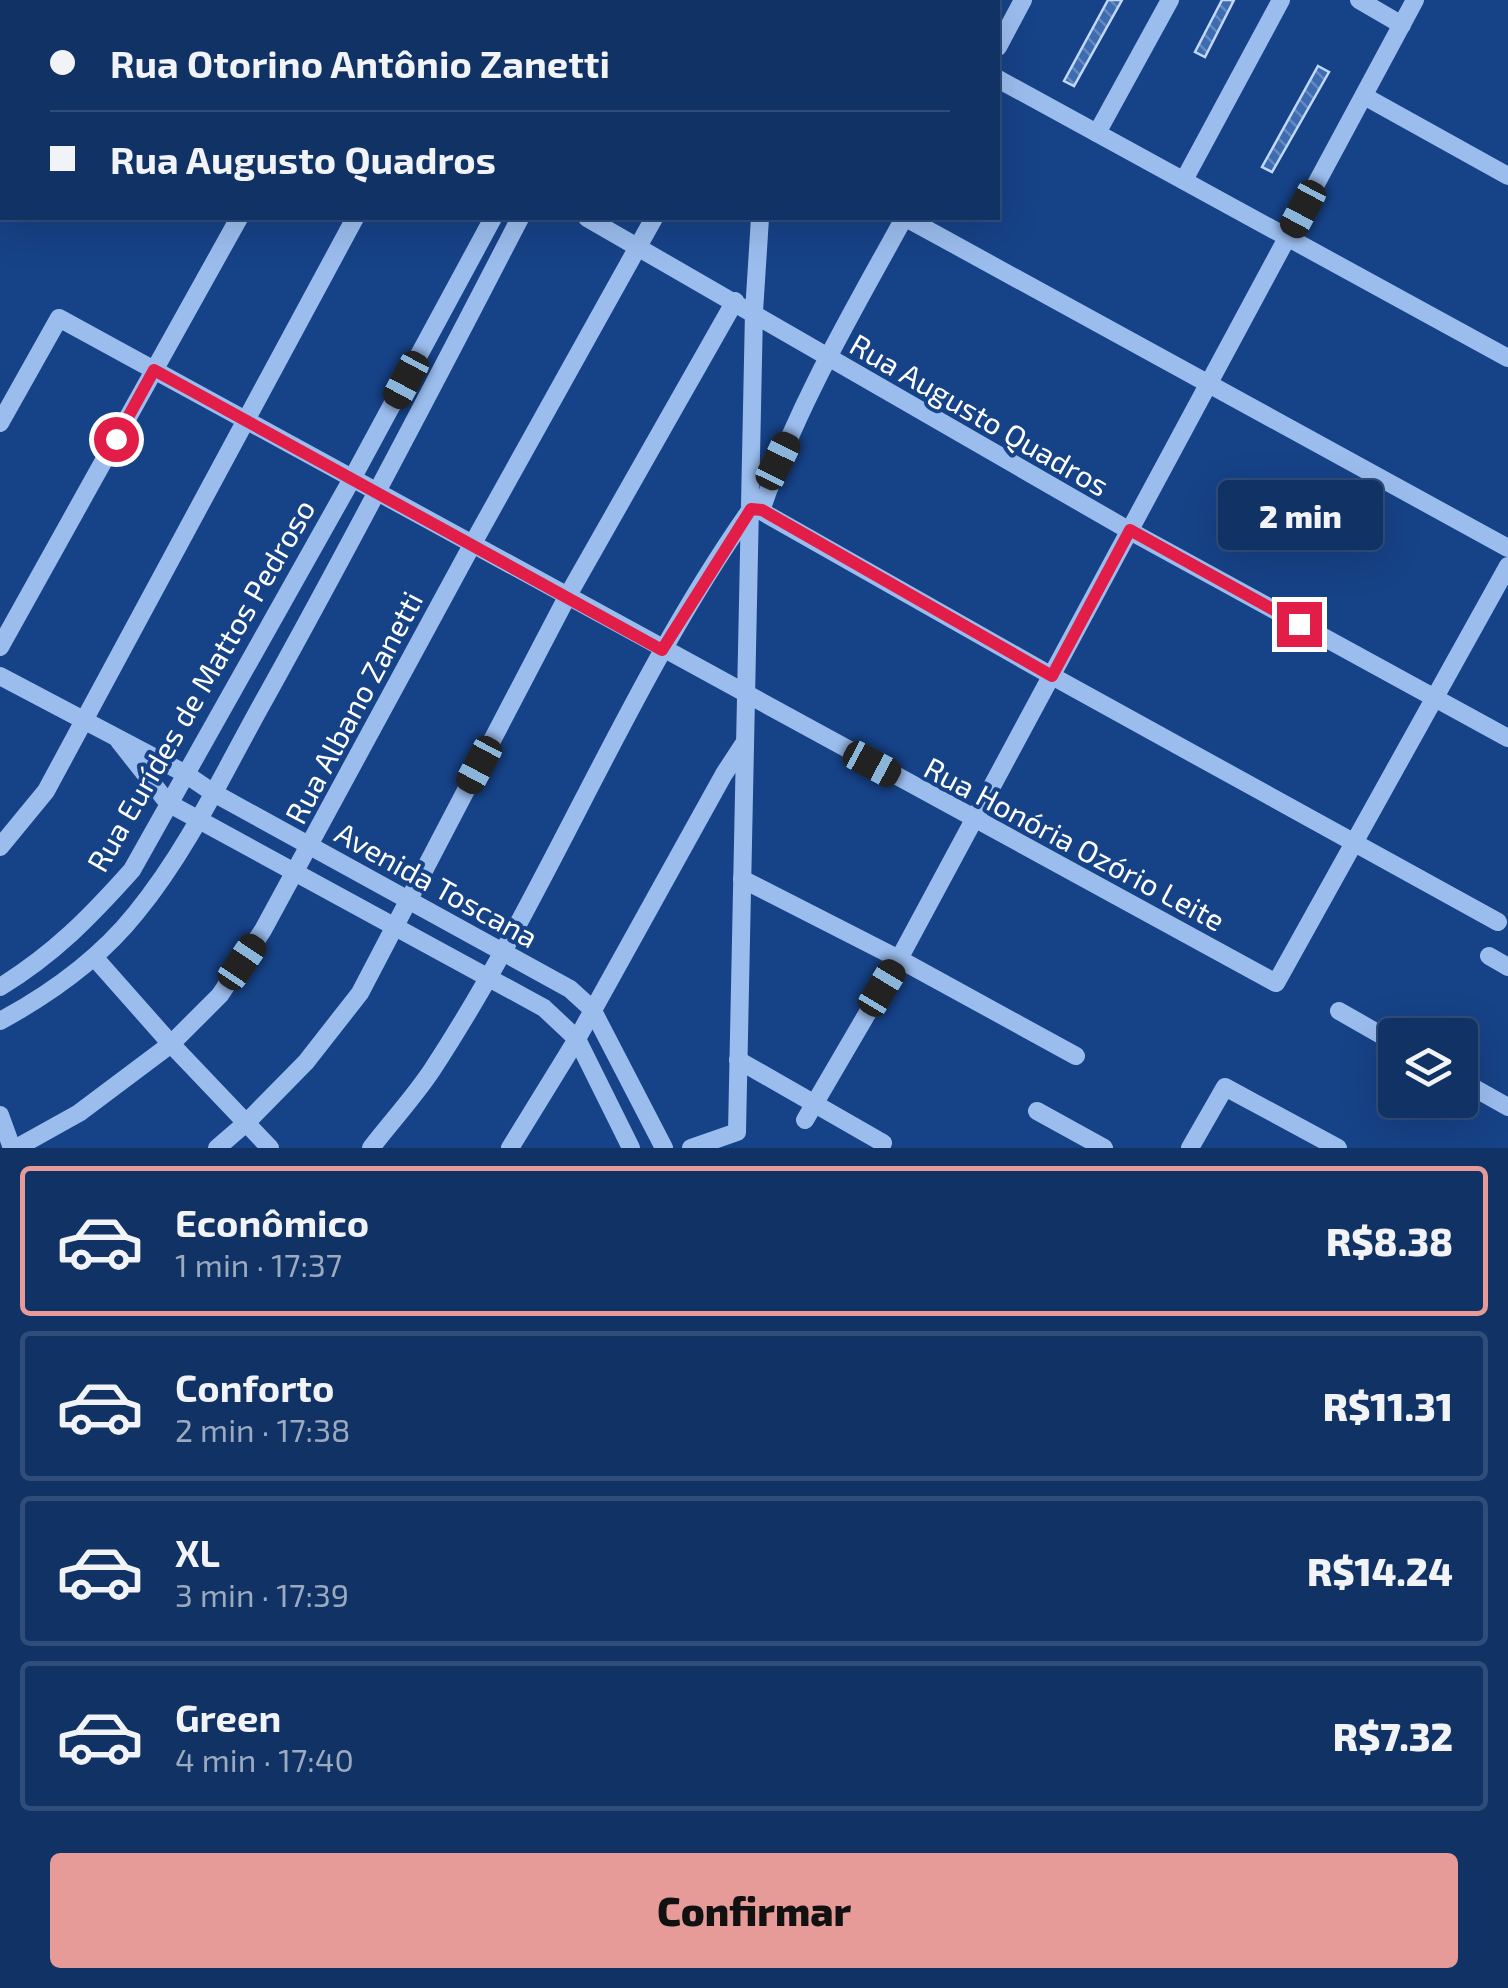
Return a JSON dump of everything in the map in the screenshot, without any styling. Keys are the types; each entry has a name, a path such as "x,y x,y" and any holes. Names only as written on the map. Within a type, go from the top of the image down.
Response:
{"street":[{"path":"1000,43 1023,0"},
{"path":"1096,133 1170,0"},
{"path":"1184,180 1282,0"},
{"path":"1359,0 1402,25"},
{"path":"810,1111 900,959 1415,0"},
{"path":"1000,80 1508,358"},
{"path":"1364,96 1508,176"},
{"path":"0,647 239,220"},
{"path":"0,847 46,791 354,220"},
{"name":"Rua Eurídes de Mattos Pedroso","path":"0,986 40,962 84,923 132,870 492,220"},
{"name":"Rua Eurídes de Mattos Pedroso","path":"0,1020 32,1004 94,957 135,915 178,856 380,492 519,220"},
{"name":"Rua Augusto Quadros","path":"591,220 1130,530 1508,738"},
{"name":"Rua Albano Zanetti","path":"14,1148 79,1113 170,1044 220,995 264,930 472,544 653,220"},
{"path":"690,1148 736,1132 746,696 756,510 754,312 760,220"},
{"path":"371,1148 430,1073 489,977 662,650 756,510 828,359 904,220"},
{"path":"909,220 1508,548"},
{"path":"216,1148 306,1062 360,992 568,597 735,301"},
{"name":"Rua Honória Ozório Leite","path":"0,424 60,318 1276,983 1354,843"},
{"path":"756,510 1498,922"},
{"path":"1354,843 1508,566"},
{"name":"Avenida Toscana","path":"0,676 184,773 212,792 555,979 592,1009 664,1148"},
{"name":"Avenida Toscana","path":"116,737 168,804 544,1008 577,1040 631,1148"},
{"path":"510,1148 577,1040 745,742"},
{"path":"742,878 1076,1056"},
{"path":"1499,953 1508,967"},
{"path":"94,957 170,1044 270,1148"},
{"path":"1339,1011 1378,1033"},
{"path":"738,1060 810,1111 884,1143"},
{"path":"1190,1148 1226,1087 1338,1148"},
{"path":"1478,1090 1508,1106"},
{"path":"1037,1111 1104,1148"},
{"path":"0,1114 14,1148"}],"building":[{"path":"1108,0 1122,0 1074,86 1064,81"},
{"path":"1222,0 1234,0 1205,57 1195,52"},
{"path":"1318,66 1329,72 1272,172 1262,167"}],"route":[{"path":"116,439 154,370 662,650 751,509 762,510 1052,676 1130,530 1299,624"}]}
